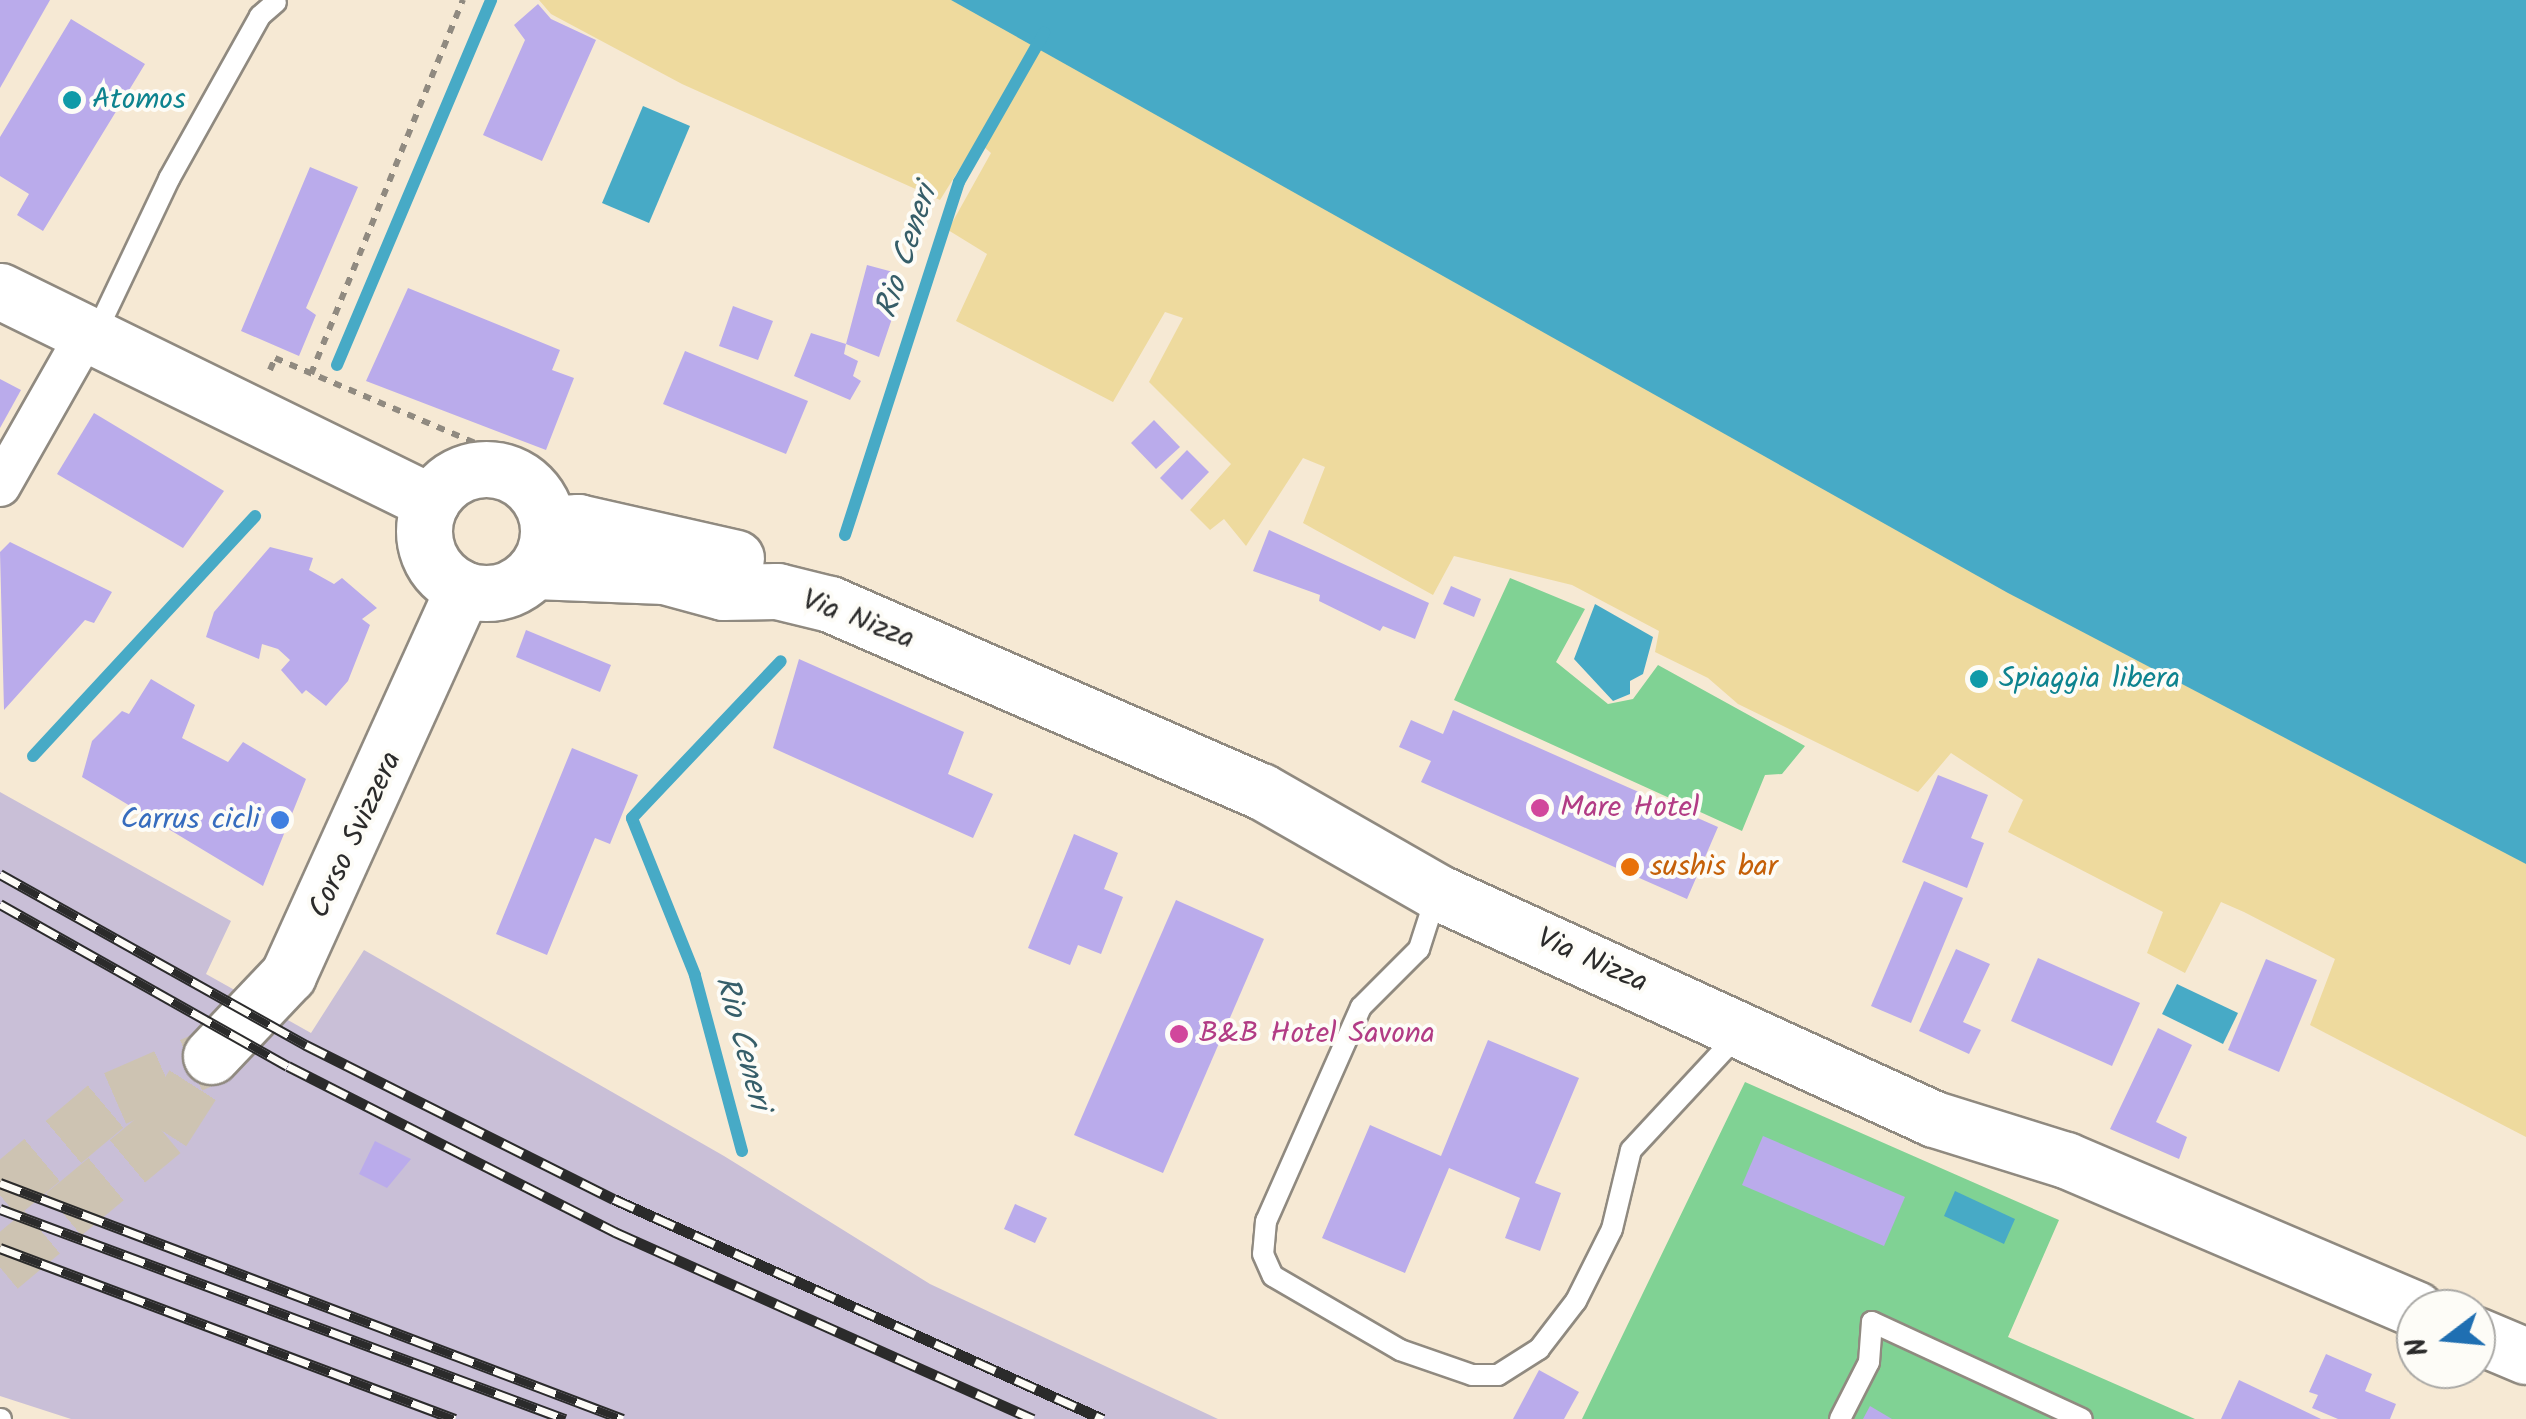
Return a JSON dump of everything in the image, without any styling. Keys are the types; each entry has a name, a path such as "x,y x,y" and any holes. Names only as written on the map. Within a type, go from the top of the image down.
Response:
{"main road":[{"path":"0,291 431,502"},
{"path":"498,470 532,489 547,525 502,592 463,589 432,563 425,533 431,502 459,475 498,470"},
{"name":"Via Nizza","path":"547,525 578,522 738,559 778,591 830,604 1261,791 1437,892 1743,1028 1934,1120 2066,1160 2396,1301"},
{"name":"Corso Svizzera","path":"211,1056 288,975 463,589"},
{"path":"2496,1343 2526,1356"}],"street":[{"path":"0,486 90,335"}],"lane":[{"path":"90,335 169,179 260,16 276,2"},
{"path":"1437,892 1419,950 1362,1007 1266,1221 1263,1254 1272,1276 1400,1350 1472,1375 1498,1375 1539,1349 1576,1302 1612,1229 1631,1150 1743,1028"},
{"path":"1840,1419 1869,1362 1872,1322 2082,1419"}],"path":[{"path":"311,374 463,0"},
{"path":"275,358 311,374 547,525"}],"shaded area":[{"path":"0,792 231,921 206,974 311,1033 364,950 724,1156 930,1284 1218,1419 71,1419 0,1396"}],"green space":[{"path":"1510,578 1585,609 1556,662 1608,704 1633,699 1658,665 1805,746 1782,774 1765,775 1742,831 1454,700"},
{"path":"1745,1082 2059,1220 2008,1337 2195,1419 1582,1419"}],"sand":[{"path":"539,0 1055,0 2526,832 2526,1137 2310,1025 2335,959 2244,912 2221,902 2185,973 2147,953 2163,912 2008,832 2023,800 1951,753 1918,792 1738,704 1708,678 1655,652 1659,631 1572,585 1454,556 1433,595 1303,523 1325,467 1303,458 1246,546 1224,519 1210,530 1190,510 1231,464 1149,382 1183,318 1165,312 1113,402 956,321 987,254 948,230 991,153 977,141 940,200 682,84 551,14"}],"water":[{"path":"951,0 2526,0 2526,864 2008,593"},
{"path":"643,106 690,126 649,223 602,203"},
{"path":"1595,604 1653,637 1643,674 1630,681 1630,694 1613,701 1574,659"},
{"path":"2177,984 2238,1013 2223,1044 2162,1014"},
{"path":"1955,1191 2015,1219 2004,1244 1944,1216"}],"building":[{"path":"0,0 50,0 0,88"},
{"path":"538,4 551,19 596,40 542,161 483,135 525,40 514,25"},
{"name":"Atomos","path":"71,19 145,64 43,231 17,215 29,194 0,176 0,137"},
{"path":"310,167 358,187 306,308 316,315 299,356 241,331"},
{"path":"867,265 893,272 891,279 904,283 879,357 846,344"},
{"path":"408,288 560,350 552,370 574,378 546,450 366,381"},
{"path":"733,306 773,321 758,360 719,346"},
{"path":"811,333 846,344 844,354 858,361 853,376 861,381 850,400 794,376"},
{"path":"685,351 808,401 786,454 663,404"},
{"path":"0,379 21,390 0,428"},
{"path":"94,413 224,491 183,548 57,474"},
{"path":"1154,420 1180,447 1156,469 1131,443"},
{"path":"1187,450 1209,472 1182,500 1160,478"},
{"path":"1269,530 1429,603 1415,639 1383,626 1380,631 1319,601 1320,595 1253,571"},
{"path":"10,542 112,592 94,623 85,620 4,710 0,552"},
{"path":"270,547 313,558 309,570 334,584 342,578 377,608 362,619 370,625 348,681 326,706 306,690 302,694 281,670 290,660 278,649 262,644 259,659 206,637 214,612"},
{"path":"1451,586 1481,599 1474,617 1443,604"},
{"path":"526,630 611,665 600,692 516,657"},
{"path":"799,659 964,732 948,774 993,794 973,838 773,748"},
{"path":"151,679 195,705 182,738 228,762 243,742 306,779 263,886 82,777 92,741 122,711 129,714"},
{"path":"1453,710 1718,827 1687,899 1421,782 1431,761 1399,747 1411,720 1443,734"},
{"path":"572,748 638,775 610,844 595,838 547,955 496,934"},
{"path":"1938,775 1988,795 1971,838 1984,843 1967,888 1902,862"},
{"path":"1074,834 1118,853 1104,889 1123,897 1101,954 1078,945 1070,965 1028,948"},
{"path":"1924,881 1963,898 1911,1023 1871,1006"},
{"path":"1176,900 1264,939 1163,1173 1074,1135"},
{"path":"1956,949 1990,964 1963,1022 1981,1030 1969,1054 1919,1031"},
{"path":"2038,958 2140,1003 2112,1066 2011,1021"},
{"path":"2266,959 2317,980 2279,1072 2228,1050"},
{"path":"2158,1028 2192,1045 2156,1122 2187,1137 2179,1159 2110,1129"},
{"path":"1488,1040 1579,1078 1535,1183 1561,1193 1540,1251 1505,1238 1520,1198 1449,1168 1405,1273 1322,1238 1370,1125 1441,1156"},
{"path":"1763,1136 1905,1197 1884,1246 1742,1185"},
{"path":"375,1141 411,1159 387,1188 359,1174"},
{"path":"1015,1204 1047,1218 1035,1243 1004,1229"},
{"path":"2326,1354 2372,1374 2365,1391 2396,1404 2390,1419 2338,1419 2312,1408 2318,1395 2309,1392"},
{"path":"1539,1370 1579,1392 1564,1419 1513,1419"},
{"path":"2239,1380 2294,1406 2321,1419 2221,1419"},
{"path":"1870,1406 1892,1419 1863,1419"}],"waterway":[{"path":"337,365 491,0"},
{"name":"Rio Ceneri","path":"845,535 959,182 1044,33"},
{"path":"33,756 255,516"},
{"name":"Rio Ceneri","path":"742,1151 695,975 632,818 781,661"}],"tunnel":[{"path":"0,1195 115,1098 211,1056"},
{"path":"0,1267 163,1131 211,1056"}],"railway":[{"path":"0,874 306,1045 614,1199 1103,1419"},
{"path":"0,904 288,1066 615,1232 1033,1419"},
{"path":"0,1183 623,1419"},
{"path":"0,1209 565,1419"},
{"path":"0,1248 455,1419"}],"place":[{"name":"Atomos","path":"72,100"},
{"name":"Spiaggia libera","path":"1979,679"},
{"name":"Mare Hotel","path":"1540,808"},
{"name":"Carrus cicli","path":"280,820"},
{"name":"sushis bar","path":"1630,867"},
{"name":"B&B Hotel Savona","path":"1179,1034"}]}
